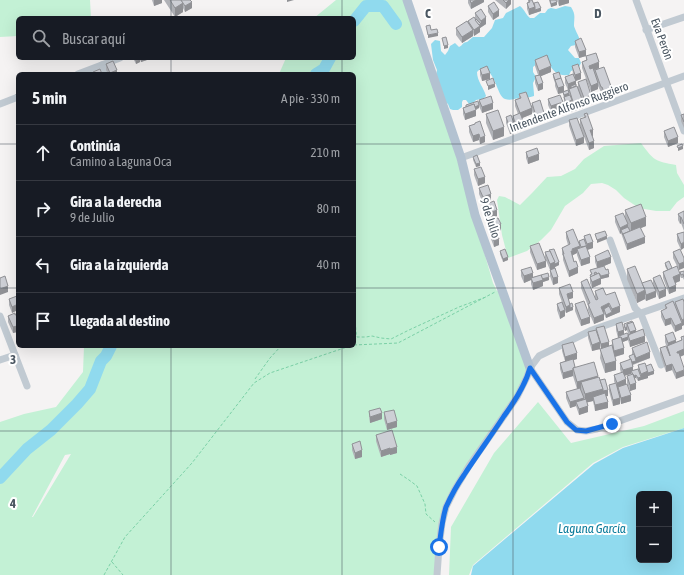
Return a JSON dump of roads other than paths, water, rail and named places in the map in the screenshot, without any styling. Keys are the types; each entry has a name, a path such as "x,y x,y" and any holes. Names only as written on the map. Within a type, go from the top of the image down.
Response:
{"main road":[{"name":"9 de Julio","path":"407,0 461,158 475,215 530,368"}],"street":[{"name":"Eva Perón","path":"636,0 684,131"},
{"path":"646,30 684,17"},
{"path":"83,72 115,60"},
{"path":"102,65 105,72"},
{"name":"Intendente Alfonso Ruggiero","path":"461,158 684,76"},
{"path":"0,104 16,98"},
{"path":"610,240 635,308 641,314 661,365"},
{"path":"437,575 442,523 446,507 469,466 517,397 530,368 539,356 592,330 684,298"},
{"path":"0,316 26,386"},
{"path":"0,360 15,355"},
{"name":"9 de Julio","path":"530,368 567,422 576,430 586,431 597,429 684,398"}],"water":[{"path":"520,6 530,18 534,18 540,13 545,13 551,8 556,9 565,6 571,7 574,14 574,26 580,41 576,45 571,46 568,50 575,58 579,58 581,63 578,69 571,71 569,75 561,75 554,71 548,61 539,62 533,67 533,72 536,77 533,83 534,96 509,100 502,97 492,75 489,72 479,70 477,72 478,78 486,96 483,99 476,100 470,104 466,100 463,100 462,107 458,110 450,109 448,104 444,101 436,75 437,70 433,60 431,44 435,40 440,41 441,51 445,55 450,46 455,43 459,47 473,37 484,37 492,28 495,20 503,18 506,13"},
{"name":"Laguna García","path":"684,428 684,575 471,575 473,566 594,464 623,448"}],"waterway":[{"path":"356,18 366,6 383,6 396,24"},
{"path":"319,72 324,69 329,60"},
{"path":"0,478 27,449 51,430 90,389 101,361 106,356 110,348"}]}
